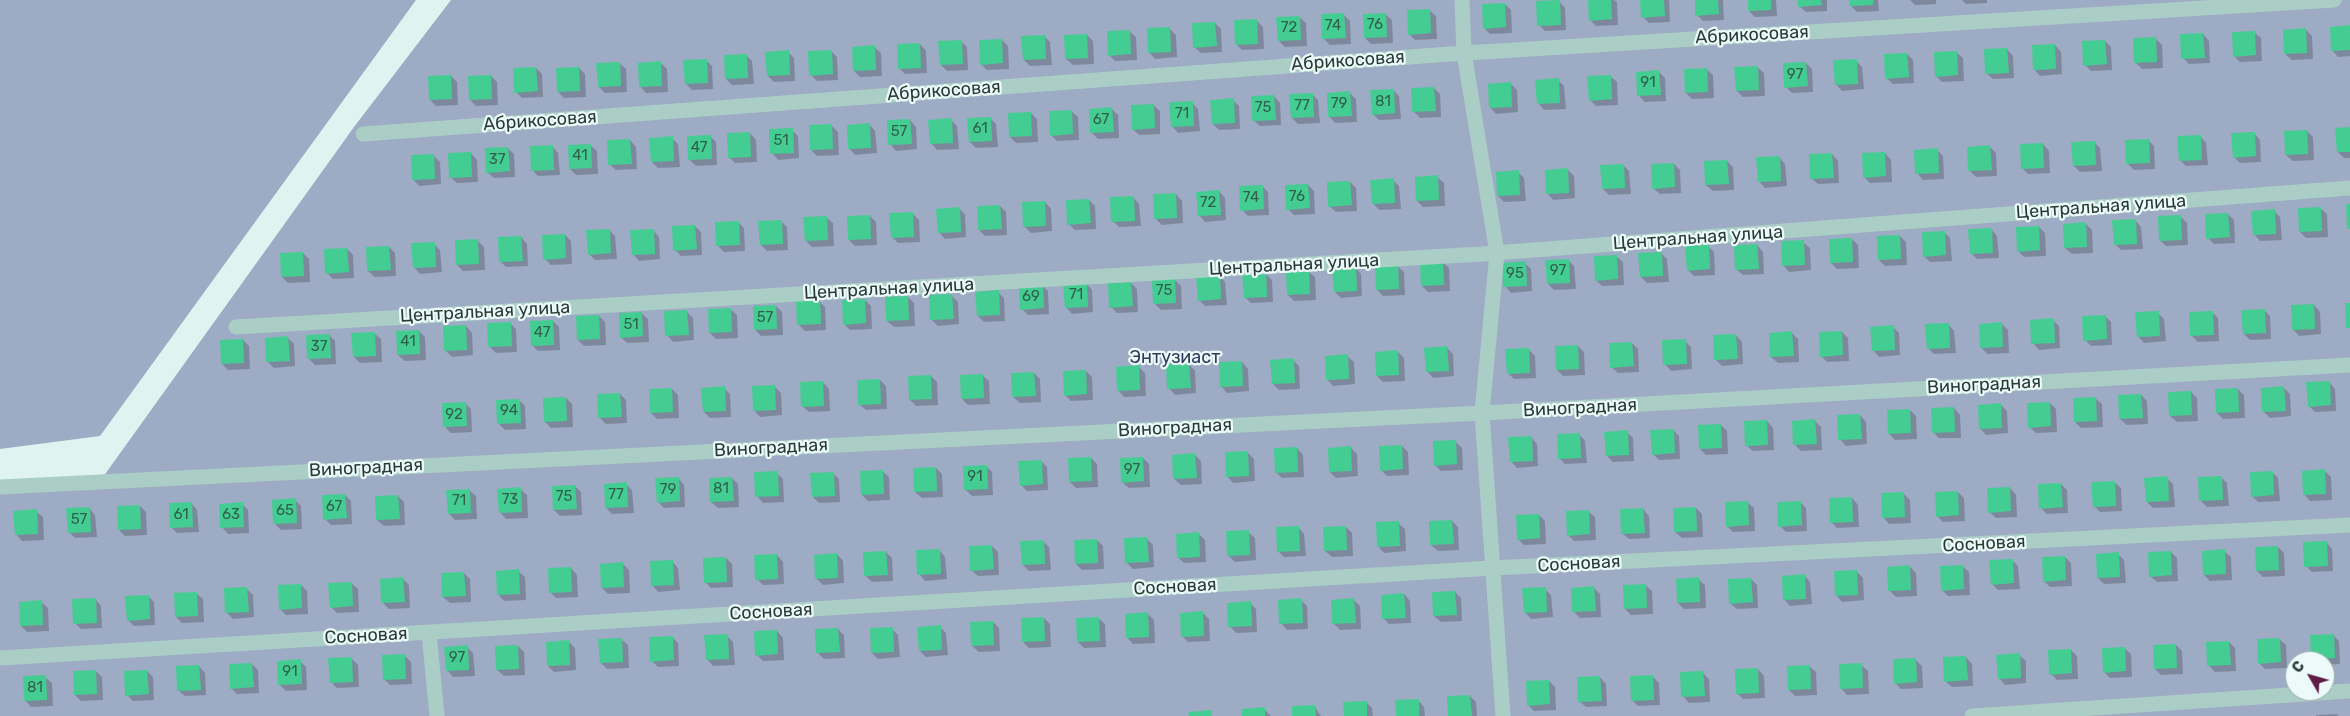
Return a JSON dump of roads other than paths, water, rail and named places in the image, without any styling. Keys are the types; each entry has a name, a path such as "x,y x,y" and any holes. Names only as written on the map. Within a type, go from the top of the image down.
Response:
{"street":[{"path":"1462,0 1464,53 1498,253 1482,413 1503,716"},
{"name":"Абрикосовая","path":"363,134 1464,53 2334,0"},
{"name":"Центральная улица","path":"236,327 1498,253 2350,188"},
{"name":"Виноградная","path":"0,486 1482,413 2350,365"},
{"name":"Сосновая","path":"0,658 1492,568 2350,525"},
{"path":"429,633 437,716"},
{"path":"1972,716 2350,691"}],"park label":[{"name":"Энтузиаст","path":"1175,358"}]}
